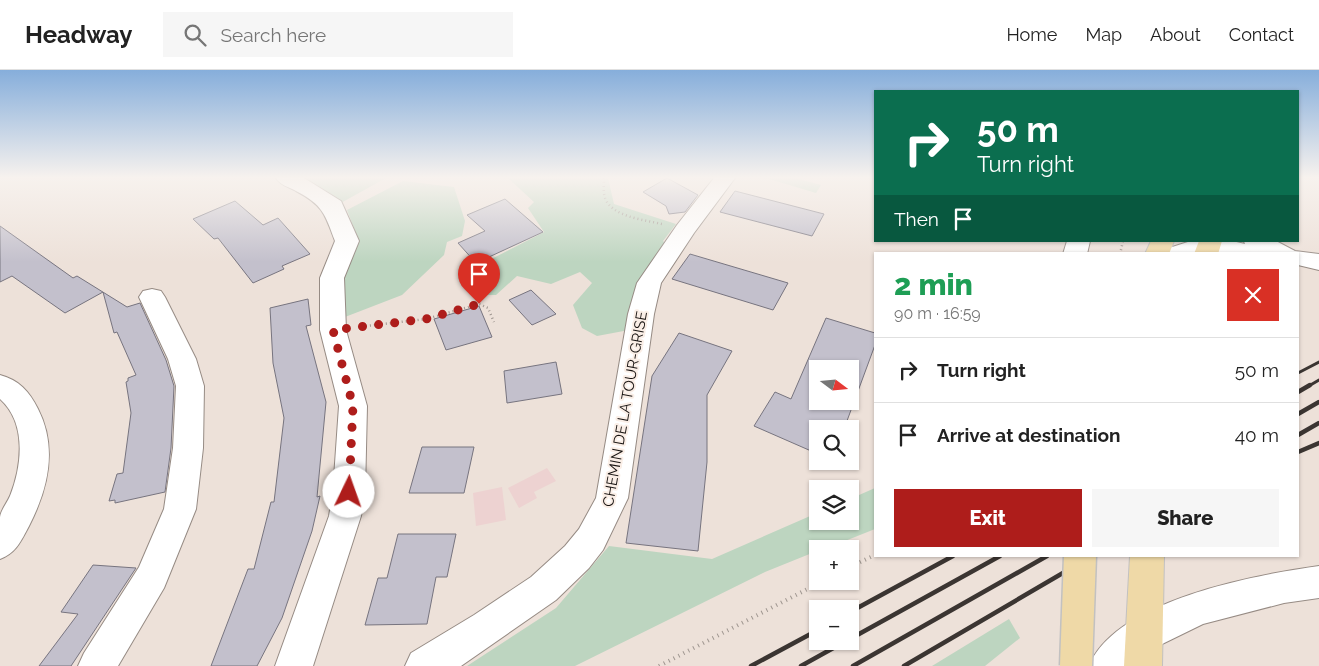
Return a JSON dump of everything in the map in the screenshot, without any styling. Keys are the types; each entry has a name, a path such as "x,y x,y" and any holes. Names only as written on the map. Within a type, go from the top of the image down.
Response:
{"main road":[{"path":"1076,666 1080,557"},
{"path":"1143,635 1147,557"}],"street":[{"path":"294,666 345,516 349,492 353,406 333,330 332,278 347,240 333,206"},
{"name":"CHEMIN DE LA TOUR-GRISE","path":"424,666 533,598 551,584 593,539 604,520 612,498 641,314 649,283 704,206"},
{"path":"1257,242 1280,252"},
{"path":"1184,252 1210,247 1228,247 1247,252"},
{"path":"1299,258 1319,264"},
{"path":"1299,264 1319,264"},
{"path":"1299,270 1319,270"},
{"path":"97,666 152,576 180,509 188,448 190,386 182,359 152,297"},
{"path":"0,385 18,399 28,415 34,432 36,457 31,481 10,528 0,544"},
{"path":"1108,666 1143,635 1198,608 1284,587 1319,582"}],"path":[{"path":"611,206 627,214 685,230"},
{"path":"333,330 426,319 479,304 488,308 494,322"},
{"path":"859,562 874,555"},
{"path":"659,666 809,588"}],"shaded area":[{"path":"547,468 556,481 534,492 537,498 519,508 508,488"},
{"path":"502,487 506,520 476,526 473,493"}],"green space":[{"path":"355,206 460,206 465,221 462,236 447,242 444,255 402,295 345,317 337,280 355,231 347,210"},
{"path":"530,206 620,206 676,224 663,241 666,244 629,330 597,336 582,328 573,305 592,283 580,272 551,284 517,276 496,295 478,295 474,268 544,232 528,208"},
{"path":"874,488 874,529 848,540 809,540 809,554 765,572 575,666 467,666 556,608 609,546 712,559 809,517 809,530 859,530 859,495"},
{"path":"1009,619 1020,638 985,666 932,666"}],"building":[{"path":"224,206 241,206 263,225 278,218 310,254 282,266 284,269 253,283 218,238 214,239 193,219"},
{"path":"489,206 513,206 543,232 476,263 458,243 485,231 467,215"},
{"path":"666,206 690,206 685,212 669,214"},
{"path":"724,206 792,206 824,214 812,236 720,212"},
{"path":"0,226 73,278 77,276 103,292 65,313 12,276 0,282"},
{"path":"690,254 788,283 773,310 672,279"},
{"path":"531,290 556,314 532,325 509,300"},
{"path":"103,292 127,307 140,303 166,360 174,386 171,448 165,492 115,503 115,500 109,501 117,474 123,473 131,413 126,382 128,378 136,375 117,332 114,333"},
{"path":"308,299 311,325 306,326 326,402 317,497 320,496 312,531 282,618 257,666 211,666 248,569 254,569 271,502 274,502 284,418 273,363 270,308"},
{"path":"479,306 492,337 446,350 434,319"},
{"path":"826,318 874,333 874,348 859,388 859,360 809,360 809,410 851,410 847,420 809,420 809,450 754,426 775,392 791,399"},
{"path":"679,333 732,351 707,395 707,462 698,551 626,543 652,376"},
{"path":"556,362 562,394 507,403 504,371"},
{"path":"422,447 474,447 464,493 409,493"},
{"path":"398,534 456,534 447,577 436,577 427,624 365,625 378,578 387,578"},
{"path":"93,565 136,568 71,666 39,666 78,614 61,612"}],"railway":[{"path":"1299,372 1319,362"},
{"path":"1307,387 1319,380"},
{"path":"1299,391 1310,385"},
{"path":"1299,413 1319,402"},
{"path":"1299,434 1319,423"},
{"path":"1299,452 1319,443"},
{"path":"859,607 951,557"},
{"path":"859,634 998,557"},
{"path":"853,666 1045,557"},
{"path":"904,666 1090,557"},
{"path":"751,666 809,635"},
{"path":"801,666 830,650"}],"route":[{"path":"349,492 353,406 333,330 426,319 479,304"}]}
